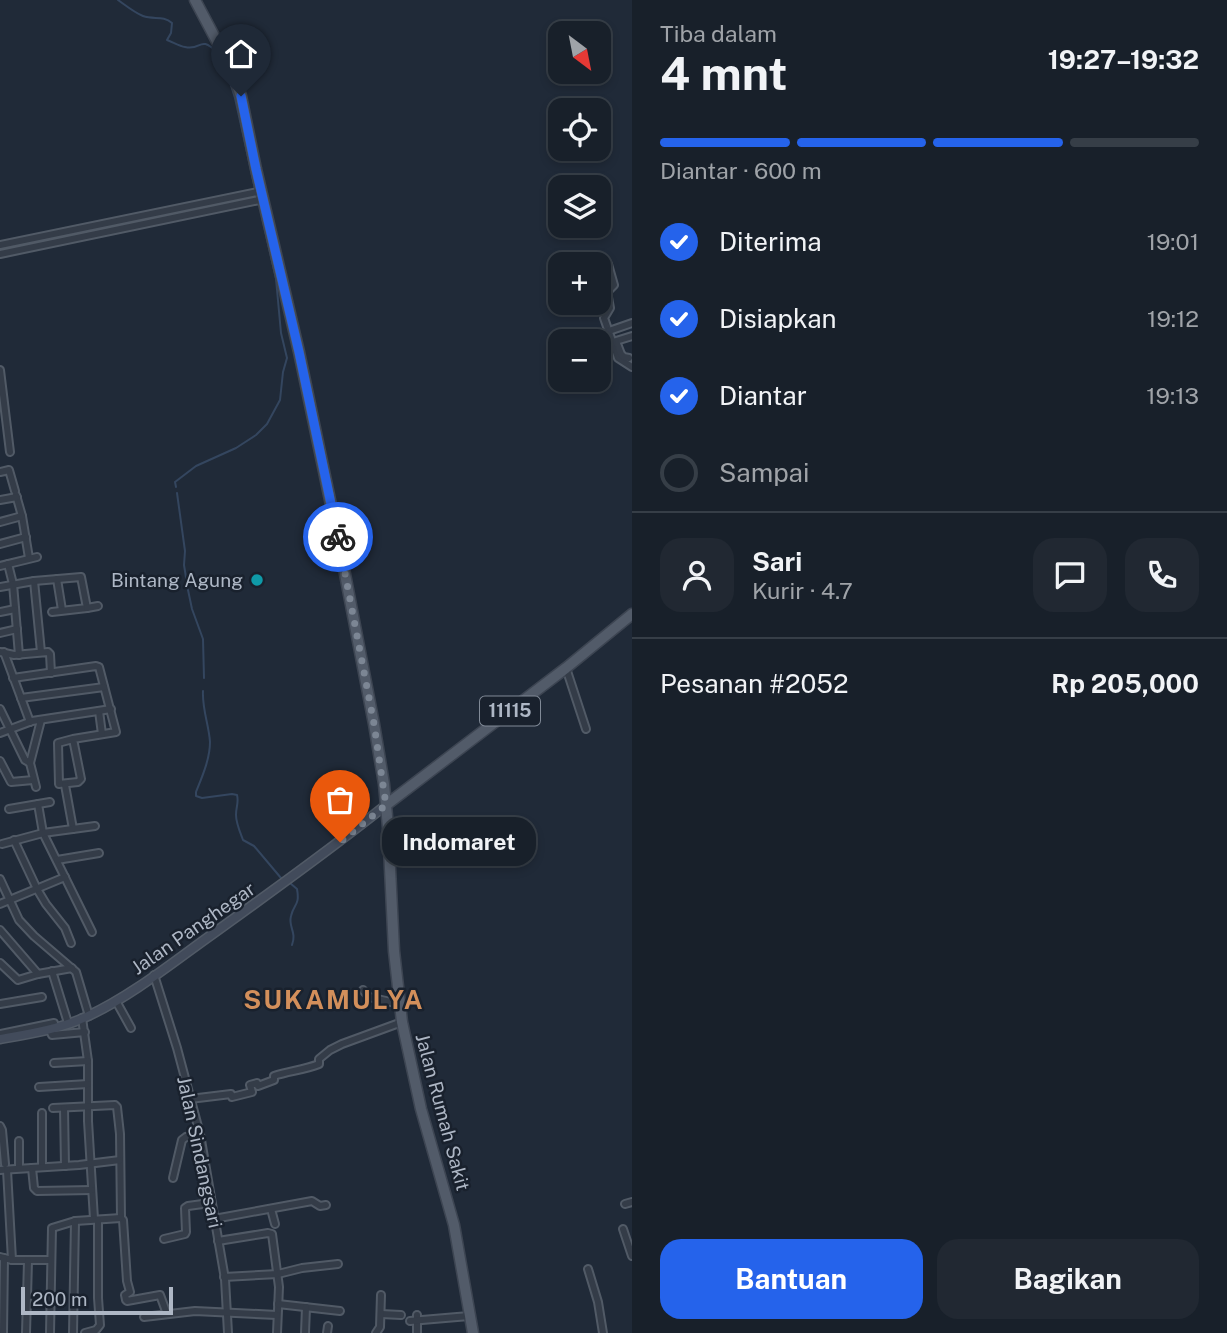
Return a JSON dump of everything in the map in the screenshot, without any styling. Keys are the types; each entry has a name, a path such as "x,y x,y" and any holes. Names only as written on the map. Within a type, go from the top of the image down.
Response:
{"main road":[{"name":"Jalan Rumah Sakit","path":"195,0 237,82 241,96 258,196 299,352 339,543 374,724 386,805 394,951 402,1023 421,1109 454,1225 473,1333"},
{"name":"11115","path":"386,805 566,668 632,614"}],"street":[{"path":"0,245 258,196"},
{"path":"0,254 258,196"},
{"path":"611,330 632,323"},
{"path":"631,362 621,354 616,341 632,335"},
{"path":"611,337 618,358 631,362"},
{"path":"0,370 10,452"},
{"path":"0,472 9,470 22,516 29,558"},
{"path":"0,499 16,494"},
{"path":"0,522 22,516"},
{"path":"0,544 26,537"},
{"path":"19,655 13,584 4,565 37,556"},
{"path":"0,587 81,577 87,608"},
{"path":"57,579 62,610"},
{"path":"34,581 41,652"},
{"path":"52,612 98,606"},
{"path":"0,612 15,609"},
{"path":"0,633 16,629"},
{"path":"2,652 11,655 49,653 51,673"},
{"path":"2,652 30,722"},
{"path":"13,678 99,667 116,732"},
{"path":"566,668 586,729"},
{"path":"21,698 104,687"},
{"path":"0,709 25,760 30,763"},
{"path":"0,733 30,722 111,709"},
{"path":"99,711 102,734"},
{"path":"0,761 11,782 34,784 30,763 41,720"},
{"path":"74,739 81,779 65,785 59,784 58,745 61,741 125,731"},
{"path":"65,785 73,829"},
{"path":"9,809 50,802"},
{"path":"38,804 43,833 92,933"},
{"name":"Jalan Panghegar","path":"0,1039 68,1023 116,1001 328,851 386,805"},
{"path":"2,844 43,833 95,826"},
{"path":"14,840 37,889 65,928 71,943"},
{"path":"57,860 99,853"},
{"path":"0,904 65,877"},
{"path":"0,880 19,920 76,972 85,1017 90,1164 96,1220 100,1325 96,1330 85,1333"},
{"path":"0,930 38,974"},
{"path":"0,963 18,980 72,968"},
{"path":"52,971 68,1023"},
{"name":"Jalan Sindangsari","path":"154,975 200,1134 230,1313 228,1333"},
{"path":"363,990 369,997 399,1004"},
{"path":"0,1004 42,997"},
{"path":"116,1001 131,1028"},
{"path":"190,1099 231,1094 232,1097 252,1092 251,1085 257,1083 258,1086 283,1073 307,1069 318,1064 319,1059 342,1044 402,1023"},
{"path":"0,1034 51,1026 52,1035 85,1032"},
{"path":"54,1063 88,1061"},
{"path":"39,1087 88,1084"},
{"path":"53,1108 117,1107 121,1218 124,1220 130,1292 125,1295 126,1300 160,1295 167,1314"},
{"path":"64,1108 65,1166"},
{"path":"42,1113 42,1166"},
{"path":"0,1126 10,1225 5,1258 3,1333"},
{"path":"173,1178 182,1140 200,1134"},
{"path":"19,1141 19,1168"},
{"path":"4,1168 65,1166 120,1160"},
{"path":"32,1168 34,1188 37,1191 92,1190"},
{"path":"214,1219 312,1202 320,1206 326,1205"},
{"path":"164,1239 185,1234 185,1208 210,1203"},
{"path":"271,1209 275,1224"},
{"path":"50,1333 52,1228 75,1220 121,1218"},
{"path":"73,1333 75,1220"},
{"path":"0,1225 10,1225"},
{"path":"623,1229 632,1256"},
{"path":"218,1241 271,1233 279,1290 277,1333"},
{"path":"5,1258 51,1260"},
{"path":"26,1333 28,1261"},
{"path":"224,1277 278,1274 338,1264"},
{"path":"588,1269 598,1302 603,1333"},
{"path":"376,1333 380,1327 381,1295"},
{"path":"278,1304 340,1311"},
{"path":"305,1333 306,1307"},
{"path":"144,1317 195,1311 277,1315"},
{"path":"381,1314 401,1315"},
{"path":"417,1333 415,1319 469,1316"}],"waterway":[{"path":"118,0 143,16 165,19 172,23 167,40 191,48 204,44 218,53"},
{"path":"224,64 235,98 257,198"},
{"path":"176,487 175,482 196,466 236,448 256,435 267,424 280,400 287,358 281,333 276,279 262,217"},
{"path":"177,493 188,590 203,639 204,678"},
{"path":"203,691 210,748 196,796 202,798 237,795 236,818 243,840 254,846 281,878"},
{"path":"290,883 297,889 298,895 290,920 294,937 292,945"},
{"path":"216,936 232,925"},
{"path":"229,1296 230,1311"}],"way so far":[{"path":"338,537 374,724 386,805 340,842"}],"place":[{"name":"Bintang Agung","path":"257,580"},
{"name":"Indomaret","path":"340,842"}],"district":[{"name":"SUKAMULYA","path":"334,1000"}],"route":[{"path":"241,96 338,537"}]}
